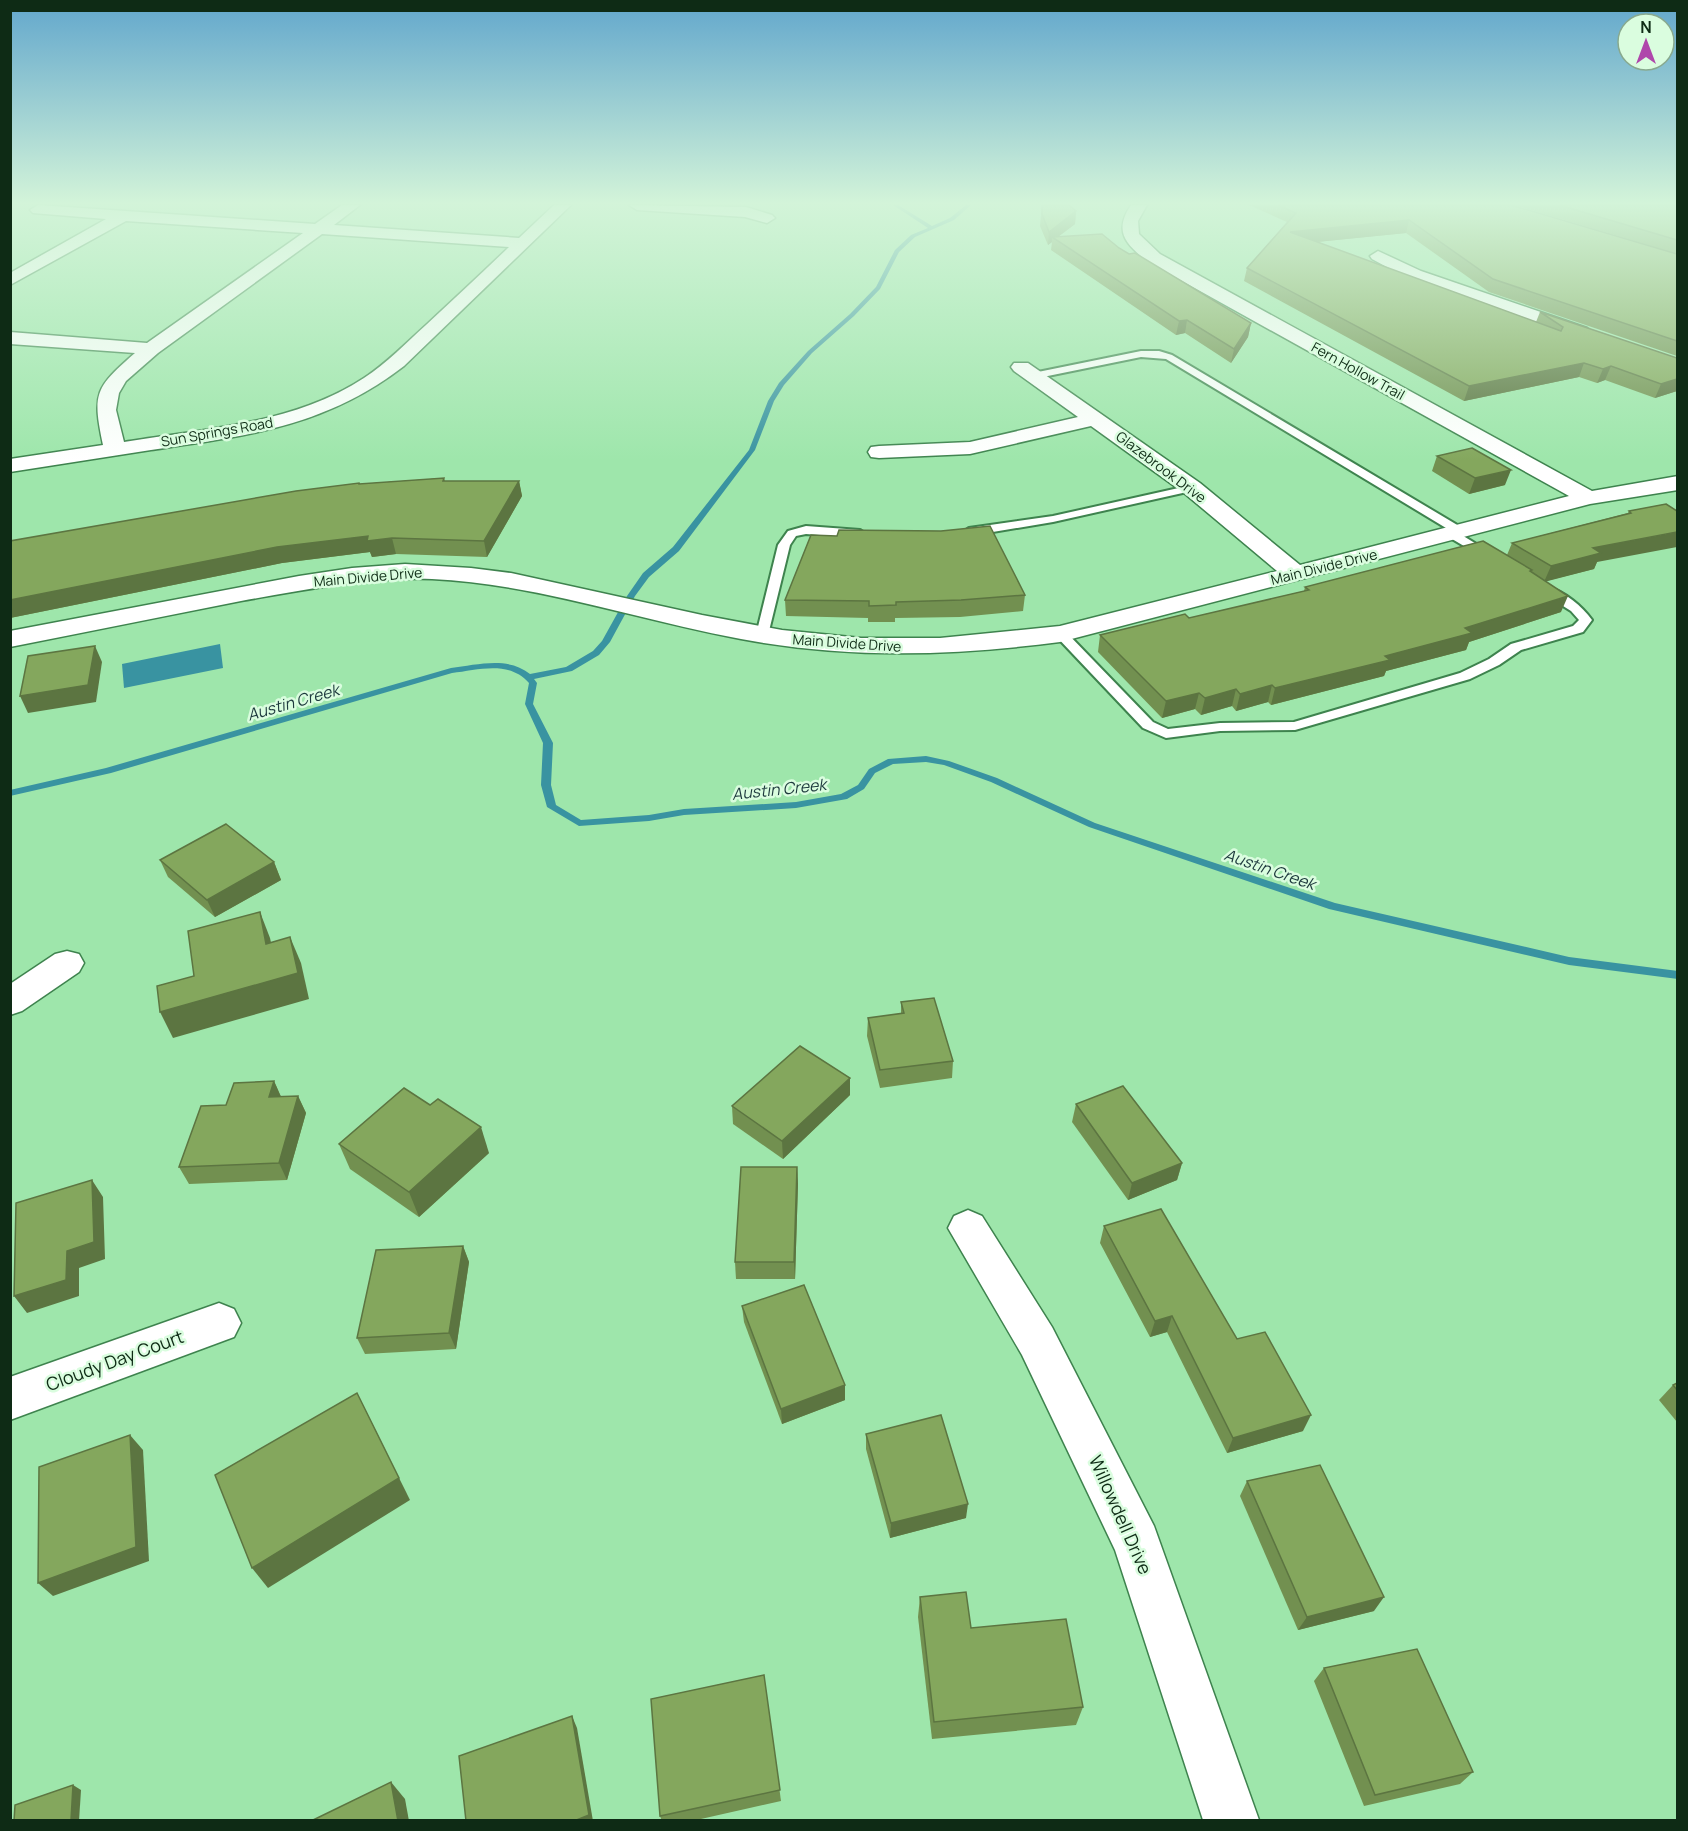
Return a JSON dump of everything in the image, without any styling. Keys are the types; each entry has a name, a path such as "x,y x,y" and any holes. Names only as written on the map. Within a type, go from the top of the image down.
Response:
{"street":[{"path":"115,449 106,410 109,393 118,378 151,349 233,290"},
{"name":"Sun Springs Road","path":"10,466 240,430 300,415 354,393 378,379 473,290"},
{"name":"Fern Hollow Trail","path":"1213,290 1589,498"},
{"path":"1459,290 1600,339"},
{"path":"10,338 151,349"},
{"name":"Glazebrook Drive","path":"1027,371 1192,488 1296,574"},
{"path":"879,452 969,448 1096,419"},
{"name":"Main Divide Drive","path":"10,639 322,579 430,572 490,577 570,591 762,635 814,642 886,648 998,643 1060,634 1589,498 1677,483"},
{"path":"10,1002 67,963"},
{"name":"Willowdell Drive","path":"968,1228 1037,1341 1137,1543 1232,1821"},
{"name":"Cloudy Day Court","path":"10,1399 219,1323"}],"lane":[{"path":"1027,371 1141,354 1158,354 1169,357 1456,532 1505,565"},
{"path":"954,533 1053,519 1192,488"},
{"path":"762,635 784,545 792,532 806,530 868,534"},
{"path":"1060,634 1148,725 1166,734 1220,727 1295,726 1465,676 1494,662 1516,647 1578,629 1586,620 1575,608 1535,583"}],"water":[{"path":"220,644 223,668 124,688 122,664"}],"building":[{"path":"1133,290 1197,290 1251,323 1234,349 1187,320 1179,321"},
{"path":"1289,290 1450,290 1561,331 1563,327 1540,312 1677,358 1677,379 1661,384 1611,366 1603,369 1584,363 1469,386"},
{"path":"1527,290 1677,290 1677,341"},
{"path":"1472,448 1511,470 1475,478 1437,456"},
{"path":"444,478 443,481 519,481 484,541 392,538 367,541 368,536 277,547 10,600 10,541 296,491 359,483"},
{"path":"1666,504 1677,511 1677,532 1593,548 1601,553 1551,566 1512,543 1631,513 1629,511"},
{"path":"990,526 1025,595 896,602 896,605 869,606 869,601 785,600 811,535 837,536 839,530 941,531"},
{"path":"1483,541 1532,570 1530,571 1568,596 1465,628 1472,633 1385,656 1390,660 1275,688 1272,685 1240,694 1236,689 1205,698 1199,693 1166,701 1100,635 1185,614 1189,618 1309,590 1305,587"},
{"path":"95,646 88,685 20,696 28,656"},
{"path":"226,824 274,862 207,900 160,860"},
{"path":"260,912 266,944 290,937 298,973 160,1012 157,986 194,976 188,931"},
{"path":"934,998 953,1061 880,1070 868,1018 904,1013 901,1002"},
{"path":"800,1046 850,1078 782,1141 732,1106"},
{"path":"274,1081 269,1097 298,1096 279,1163 179,1167 201,1106 226,1105 234,1083"},
{"path":"1123,1086 1182,1163 1132,1183 1076,1104"},
{"path":"404,1088 430,1105 438,1099 481,1127 409,1192 339,1144"},
{"path":"741,1167 797,1167 794,1262 735,1262"},
{"path":"92,1180 94,1242 67,1251 66,1280 14,1296 16,1203"},
{"path":"1161,1209 1237,1339 1265,1332 1311,1415 1233,1438 1172,1316 1155,1321 1104,1226"},
{"path":"463,1246 449,1333 357,1338 376,1250"},
{"path":"804,1285 845,1385 781,1409 742,1306"},
{"path":"357,1393 399,1478 252,1568 215,1475"},
{"path":"941,1415 968,1504 891,1523 866,1434"},
{"path":"130,1435 136,1547 38,1583 39,1467"},
{"path":"1320,1465 1384,1597 1307,1617 1247,1481"},
{"path":"966,1592 971,1628 1066,1619 1083,1707 934,1722 920,1597"},
{"path":"1417,1649 1473,1772 1375,1795 1324,1668"},
{"path":"764,1675 780,1790 660,1816 651,1699"},
{"path":"572,1716 589,1815 574,1821 466,1821 459,1756"},
{"path":"391,1782 398,1821 311,1821"},
{"path":"73,1785 71,1820 14,1821 15,1805"}],"waterway":[{"path":"530,677 569,669 596,653 606,642 631,596 646,575 676,549 752,450 771,401 781,384 810,352 876,290"},
{"name":"Austin Creek","path":"10,793 108,771 451,671 484,666 507,667 517,669 533,683 529,704 548,743 546,785 552,807 579,823 649,818 684,812 796,805 844,797 861,787 872,771 891,761 926,759 946,763 994,780 1092,825 1333,906 1569,961 1678,975"}]}
